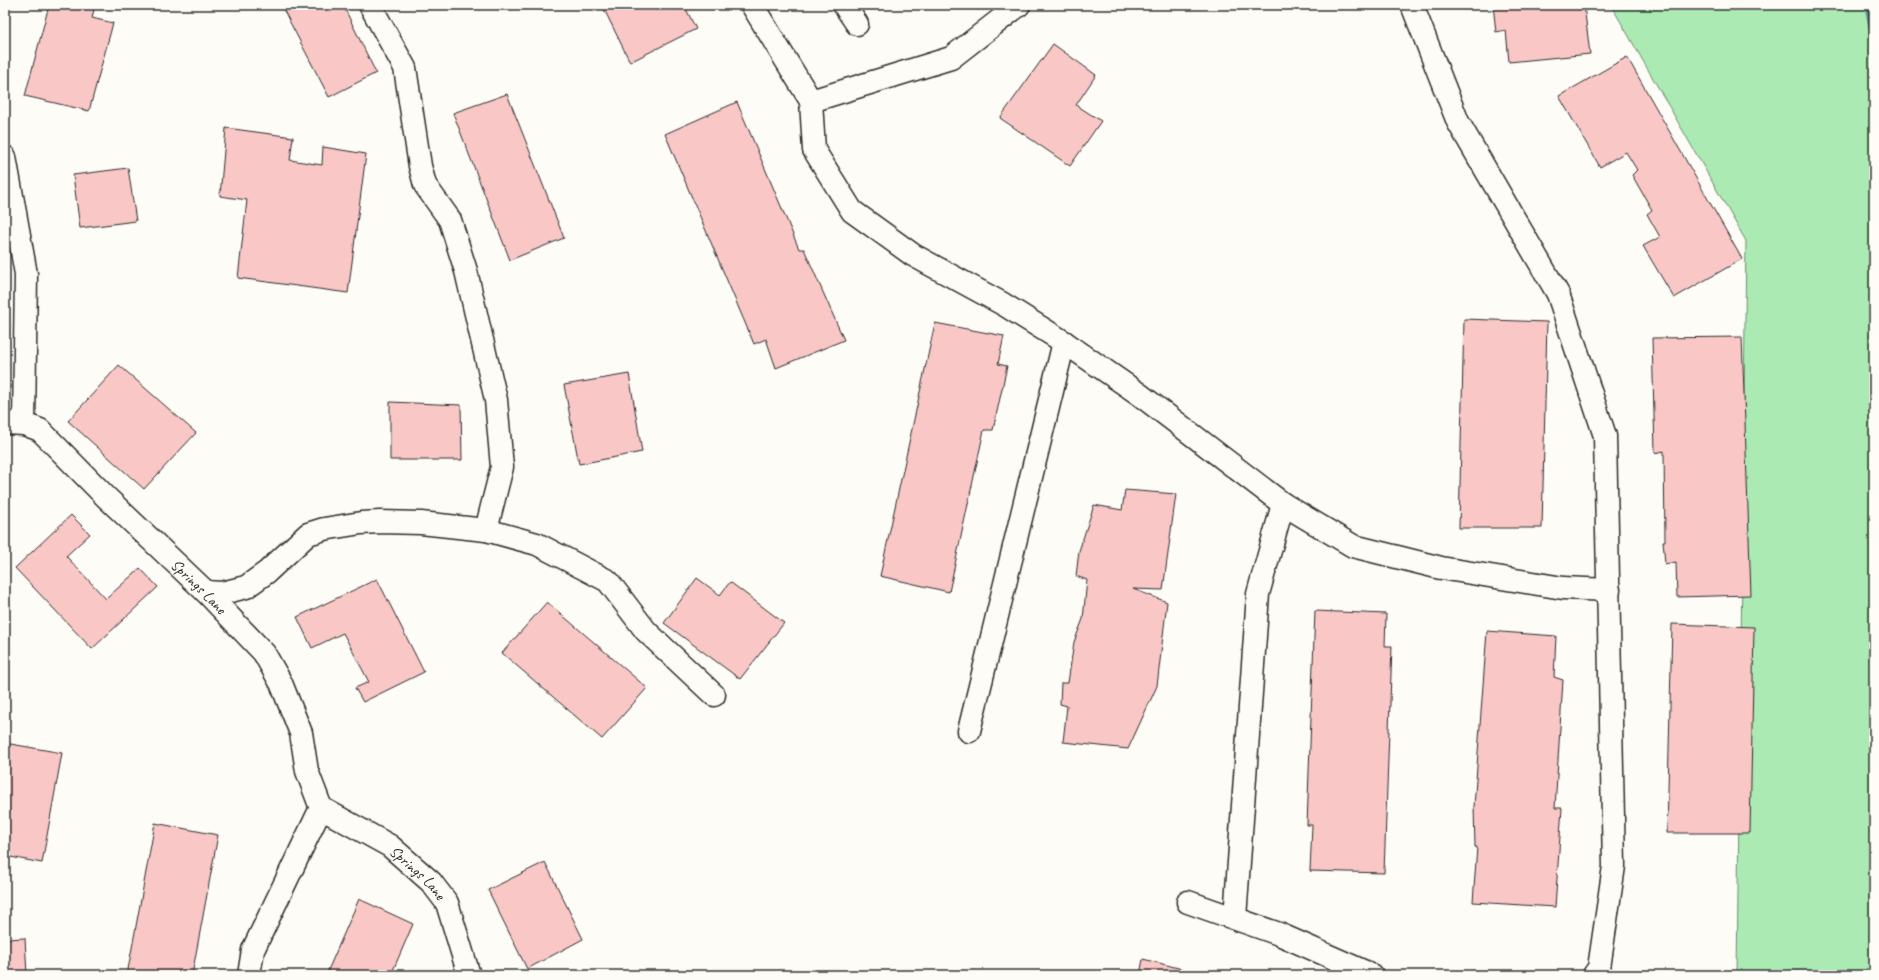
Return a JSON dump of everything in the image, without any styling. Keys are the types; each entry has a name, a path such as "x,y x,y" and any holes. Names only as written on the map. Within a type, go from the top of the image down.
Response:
{"street":[{"path":"370,5 405,68 420,166 425,185 450,220 466,271 496,400 502,467 486,530"},
{"path":"752,5 811,100 814,150 852,211 914,255 1003,304 1064,342 1139,394 1283,504 1353,546 1441,568 1563,588 1609,590"},
{"path":"844,5 857,24"},
{"path":"811,100 951,58 1018,5"},
{"path":"1412,5 1458,122 1558,294 1606,436 1614,866 1599,968 1594,975"},
{"path":"5,157 26,274 15,424"},
{"path":"969,731 1064,342"},
{"name":"Springs Lane","path":"15,424 40,430 106,497 206,592 264,653 282,683 301,733 307,771 320,808 390,846 431,882 447,903 470,975"},
{"path":"1235,918 1258,594 1283,504"},
{"path":"206,592 222,593 246,588 267,572 308,534 324,529 362,523 380,522 421,523 486,530 537,544 608,581 646,631 714,695"},
{"path":"249,975 253,950 320,808"},
{"path":"1188,902 1279,934 1372,975"}],"green space":[{"path":"1611,5 1874,5 1874,975 1737,975 1746,241"}],"building":[{"path":"95,5 92,18 113,23 89,111 25,96 48,9 39,6"},
{"path":"281,5 343,5 376,73 329,97"},
{"path":"602,5 684,5 696,29 630,62"},
{"path":"1493,5 1584,5 1590,54 1509,62 1506,30 1496,32"},
{"path":"1053,44 1096,75 1076,105 1101,121 1070,166 1000,118"},
{"path":"1627,57 1742,259 1674,298 1643,246 1660,237 1647,214 1652,210 1632,175 1637,170 1626,152 1600,167 1559,96"},
{"path":"507,94 564,238 510,260 453,113"},
{"path":"737,102 799,249 804,249 844,340 776,368 766,339 754,344 665,134"},
{"path":"226,128 293,137 290,160 322,165 323,147 366,154 348,293 238,278 247,200 220,196"},
{"path":"128,168 136,221 80,228 73,175"},
{"path":"1464,319 1547,322 1542,528 1459,528"},
{"path":"935,323 1004,336 998,364 1007,366 993,430 984,430 949,592 880,576"},
{"path":"1742,337 1751,595 1677,597 1676,562 1665,564 1663,541 1665,541 1664,451 1655,453 1652,338"},
{"path":"119,365 196,433 144,489 68,421"},
{"path":"629,374 642,452 579,464 564,385"},
{"path":"390,402 461,405 462,460 390,460"},
{"path":"1125,490 1176,494 1163,590 1133,589 1167,602 1157,686 1128,749 1063,742 1067,706 1060,704 1061,683 1068,683 1074,642 1083,619 1087,580 1076,576 1079,551 1094,505 1122,510"},
{"path":"71,515 90,534 66,556 106,599 140,568 158,587 92,649 15,568"},
{"path":"697,578 720,595 730,582 784,623 740,679 664,623"},
{"path":"377,579 424,672 363,702 355,688 369,682 343,633 312,648 297,617"},
{"path":"547,602 647,688 602,739 502,653"},
{"path":"1315,611 1386,614 1385,646 1392,646 1384,873 1310,871 1312,825 1307,825"},
{"path":"1672,624 1754,627 1750,833 1667,833"},
{"path":"1487,631 1556,636 1554,677 1563,680 1555,808 1562,808 1555,907 1473,902 1477,847 1475,847 1474,807"},
{"path":"5,743 62,753 42,863 5,856"},
{"path":"155,823 218,835 192,975 127,975"},
{"path":"545,862 583,939 527,969 488,890"},
{"path":"359,899 413,924 391,975 326,975"},
{"path":"25,938 27,975 5,975 5,939"},
{"path":"1143,959 1206,975 1140,975"}],"waterway":[{"path":"1869,5 1874,33"}]}
